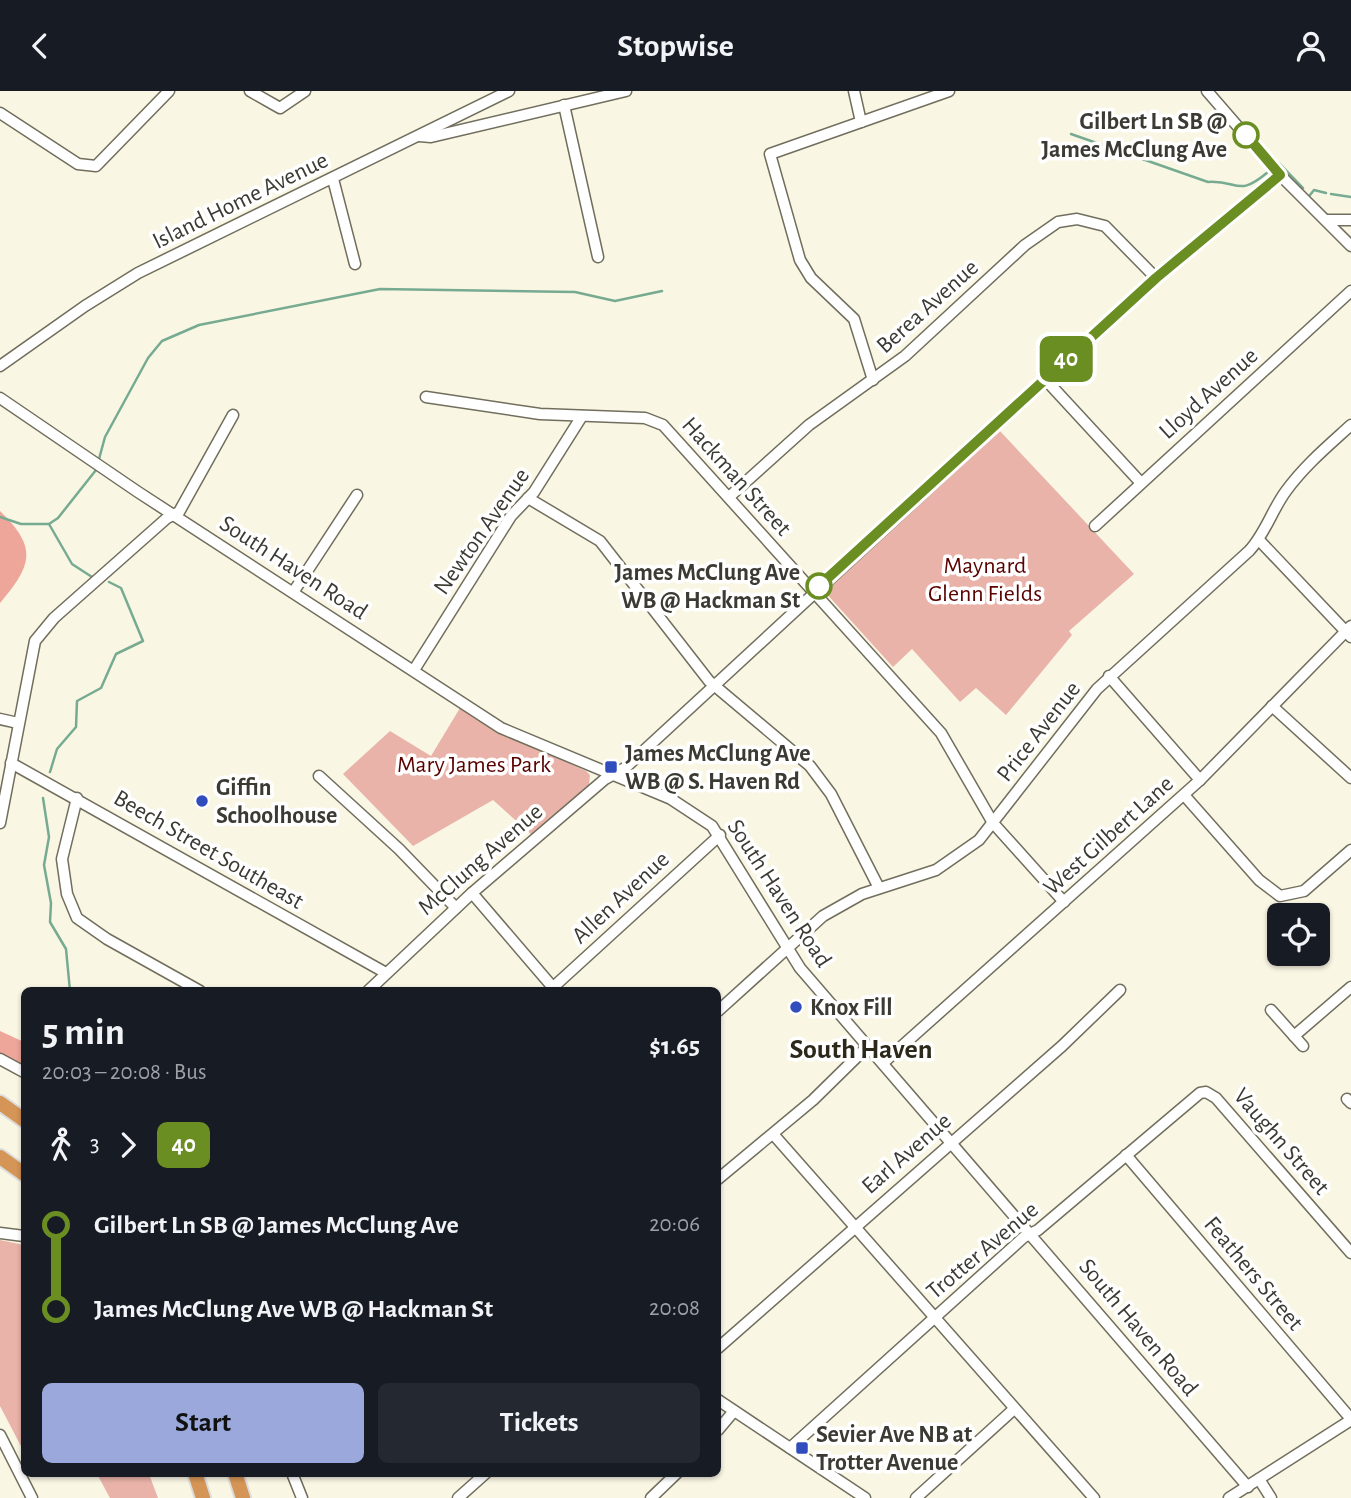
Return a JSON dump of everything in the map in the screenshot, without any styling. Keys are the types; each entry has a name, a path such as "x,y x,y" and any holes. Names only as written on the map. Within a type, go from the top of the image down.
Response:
{"highway":[{"path":"0,1103 21,1118"},
{"path":"0,1115 21,1127"},
{"path":"0,1157 21,1172"},
{"path":"196,1477 203,1498"},
{"path":"236,1477 243,1498"}],"street":[{"path":"0,113 78,164 96,166 169,91"},
{"path":"250,91 280,108 305,91"},
{"name":"Island Home Avenue","path":"0,366 129,278 509,91"},
{"path":"418,136 431,137 625,91"},
{"path":"854,91 861,122"},
{"path":"873,380 854,319 811,278 800,260 770,154 949,91"},
{"path":"1207,91 1280,175 1328,220 1351,246"},
{"path":"564,105 598,257"},
{"name":"McClung Avenue","path":"372,987 472,893 612,774 625,768 1156,278 1280,175"},
{"path":"333,179 355,264"},
{"name":"Berea Avenue","path":"729,497 809,425 905,356 1025,245 1058,222 1077,219 1105,226 1156,278"},
{"path":"1328,220 1351,220"},
{"name":"Lloyd Avenue","path":"1094,526 1351,291"},
{"path":"1045,379 1141,483"},
{"name":"Hackman Street","path":"426,397 540,414 655,420 663,425 941,733 993,823 1064,902"},
{"name":"South Haven Road","path":"0,398 173,515 294,591 501,728 691,810 720,835 786,949 867,1047 1031,1233 1248,1487"},
{"path":"0,823 30,655 42,631 178,512 233,415"},
{"name":"Newton Avenue","path":"414,670 511,516 528,498 582,416"},
{"name":"Price Avenue","path":"721,1008 823,916 879,888 916,878 953,860 979,840 1109,676 1259,540 1276,506 1304,468 1351,425"},
{"path":"294,591 357,495"},
{"path":"528,498 600,541 646,604 713,685 810,766 831,794 879,888"},
{"path":"1259,540 1349,632"},
{"name":"West Gilbert Lane","path":"883,1063 1185,795 1349,632"},
{"path":"1109,676 1200,780"},
{"path":"1272,706 1351,778"},
{"path":"0,719 18,723"},
{"name":"Beech Street Southeast","path":"11,763 386,973"},
{"path":"319,776 406,856 456,908"},
{"path":"1185,795 1259,880 1280,896 1304,891 1351,850"},
{"path":"77,798 62,859 67,894 77,918 107,939 193,987"},
{"name":"Allen Avenue","path":"555,987 720,835"},
{"path":"472,893 551,987"},
{"path":"1294,1036 1351,987"},
{"name":"Earl Avenue","path":"721,1345 853,1226 1097,1014 1120,990"},
{"path":"1270,1010 1303,1046"},
{"path":"721,1172 773,1134 867,1047"},
{"path":"0,1059 21,1070"},
{"name":"Trotter Avenue","path":"790,1448 1031,1233 1193,1097 1206,1092"},
{"name":"Vaughn Street","path":"1206,1092 1216,1098 1351,1253"},
{"path":"773,1134 933,1319 1094,1498"},
{"name":"Feathers Street","path":"1126,1155 1351,1420"},
{"path":"0,1233 21,1236"},
{"path":"721,1402 865,1498"},
{"path":"916,1498 1014,1409"},
{"path":"721,1426 734,1411"},
{"path":"1229,1498 1351,1420"},
{"path":"0,1435 21,1476"},
{"path":"21,1477 32,1498"},
{"path":"294,1477 302,1498"},
{"path":"458,1498 482,1477"},
{"path":"651,1498 673,1477"},
{"path":"1259,1479 1271,1498"}],"green space":[{"name":"Maynard Glenn Fields","path":"999,430 1134,574 1069,631 1072,635 1006,715 976,688 960,702 912,649 893,667 824,591"},
{"name":"Mary James Park","path":"460,708 499,731 586,771 590,775 589,785 533,836 493,800 413,846 343,774 390,731 431,756"},
{"path":"0,1240 21,1244 21,1446 0,1406"},
{"path":"99,1477 150,1477 158,1498 110,1498"}],"shaded area":[{"path":"0,511 21,536 26,557 19,578 0,603"},
{"path":"0,1031 21,1041 21,1065 0,1053"}],"waterway":[{"path":"1071,134 1208,182 1244,186 1268,172"},
{"path":"1279,163 1303,188"},
{"path":"1310,195 1314,190 1326,193"},
{"path":"1331,194 1351,197"},
{"path":"99,459 105,437 148,358 162,341 199,325 380,289 575,292 615,301 662,291"},
{"path":"49,524 58,518 96,470"},
{"path":"0,517 21,524 49,524 72,564 92,577"},
{"path":"50,772 57,749 76,727 77,701 101,688 116,654 143,641 121,588 109,582"},
{"path":"43,798 49,837 44,865 51,903 50,922 66,949 70,987"}],"bus line":[{"name":"40","path":"819,586 1156,278 1280,175 1246,135"}],"place":[{"name":"Gilbert Ln SB @ James McClung Ave","path":"1246,135"},
{"name":"James McClung Ave WB @ Hackman St","path":"819,586"},
{"name":"James McClung Ave WB @ S. Haven Rd","path":"611,767"},
{"name":"Giffin Schoolhouse","path":"202,801"},
{"name":"Knox Fill","path":"796,1007"},
{"name":"Sevier Ave NB at Trotter Avenue","path":"802,1448"}],"district":[{"name":"South Haven","path":"861,1048"}]}
